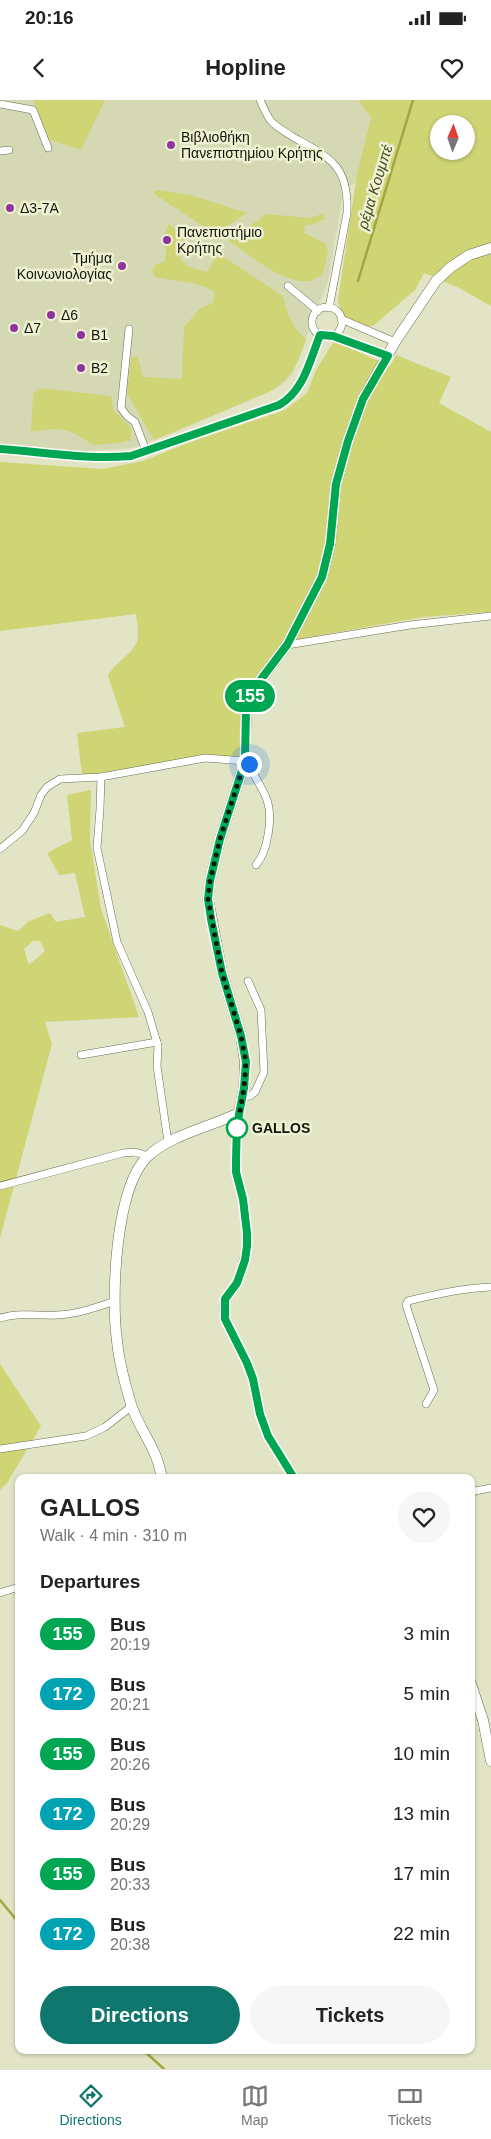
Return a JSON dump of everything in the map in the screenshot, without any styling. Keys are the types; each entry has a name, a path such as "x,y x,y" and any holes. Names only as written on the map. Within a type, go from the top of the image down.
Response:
{"street":[{"path":"260,100 271,121 282,130 323,154 334,164 344,178 347,213 329,308"},
{"path":"0,104 33,110 48,148"},
{"path":"0,151 9,150"},
{"path":"292,1474 268,1436 260,1414 250,1371 239,1344 225,1319 225,1299 237,1283 245,1260 247,1246 243,1199 236,1172 239,1113 246,1062 241,1036 222,973 208,899 210,881 220,839 245,761 246,710 248,700 287,645 322,577 330,544 336,484 348,441 363,399 395,342 432,287 451,266 469,255 491,248"},
{"path":"288,286 318,311"},
{"path":"388,356 333,336 320,335 312,324 312,319 318,311 329,308 335,310 341,319 395,342"},
{"path":"333,336 339,330 341,319"},
{"path":"129,329 121,408 135,422 146,451"},
{"path":"0,449 109,458 131,456 222,423 279,405 291,398 306,373 320,335"},
{"path":"287,645 410,624 491,616"},
{"path":"0,849 22,832 34,813 40,795 54,782 80,777 101,777 205,758 245,761 249,764 267,800 269,811 265,849 262,858 256,865"},
{"path":"101,777 97,848 118,942 148,1012 157,1042 157,1066 168,1142"},
{"path":"242,1097 250,1096 255,1092 264,1072 261,1010 248,981"},
{"path":"81,1055 157,1042"},
{"path":"161,1474 155,1454 132,1406 117,1341 115,1301 118,1243 127,1197 138,1168 148,1157 168,1142 239,1113"},
{"path":"0,1186 123,1152 143,1153 148,1157"},
{"path":"426,1404 434,1390 406,1305 408,1301 469,1288 491,1287"},
{"path":"0,1318 16,1314 57,1316 73,1314 115,1301"},
{"path":"0,1449 86,1436 105,1427 132,1406"},
{"path":"475,1491 491,1488"},
{"path":"0,1593 15,1588"},
{"path":"475,1695 484,1720 491,1761"}],"shaded area":[{"name":"Πανεπιστήμιο Κρήτης","path":"0,100 375,100 355,184 341,187 342,200 328,281 294,371 286,382 271,391 171,434 132,448 78,452 0,444"}],"green space":[{"path":"33,100 105,100 81,150 49,140"},
{"path":"358,100 491,100 491,306 459,288 424,273 415,290 373,326 355,323 345,316 338,300 357,174 371,117"},
{"path":"156,190 190,195 247,213 215,234 153,193"},
{"path":"267,214 309,218 322,214 325,219 315,224 305,225 304,233 326,244 328,251 323,274 309,281 288,278 267,267 229,241"},
{"path":"169,224 186,237 180,259 189,267 207,272 218,253 283,296 291,320 306,340 290,375 271,391 154,440 127,393 131,357 138,357 143,377 182,379 184,327 199,309 213,303 215,293 194,283 154,276 152,270 156,264 164,262 166,234"},
{"path":"334,341 390,366 396,355 451,377 439,403 491,432 491,612 423,617 283,642 243,698 239,758 82,775 77,733 125,727 108,676 135,646 138,634 136,614 0,631 0,462 103,469 143,461 188,443 285,410 307,393 316,370"},
{"path":"39,388 111,396 114,411 131,428 131,440 93,445 77,435 64,430 50,429 31,432 33,394"},
{"path":"91,790 90,840 101,909 139,1017 45,1022 52,1044 0,1238 0,925 18,931 29,921 50,913 56,922 85,917 75,873 59,875 47,853 72,840 67,795","holes":["33,941 40,941 45,951 29,965 24,949"]},
{"path":"0,1364 41,1426 7,1483 0,1490"}],"waterway":[{"name":"ρέμα Κουμπέ","path":"358,281 413,100"},
{"path":"0,1900 15,1918"},
{"path":"147,2054 164,2069"}],"bus line":[{"name":"155","path":"0,449 79,457 109,458 131,456 222,423 279,405 291,398 306,373 320,335 333,336 388,356 363,399 348,441 336,484 330,544 322,577 315,594 287,645 248,700 246,710 245,761 220,839 210,881 208,899 222,973 234,1010 246,1062 246,1075 237,1125 236,1172 243,1199 247,1246 245,1260 237,1283 225,1299 225,1319 232,1330 253,1379 260,1414 268,1436 292,1474"}],"place":[{"name":"Βιβλιοθήκη Πανεπιστημίου Κρήτης","path":"171,145"},
{"name":"Δ3-7Α","path":"10,208"},
{"name":"Πανεπιστήμιο Κρήτης","path":"167,240"},
{"name":"Τμήμα Κοινωνιολογίας","path":"122,266"},
{"name":"Δ6","path":"51,315"},
{"name":"Δ7","path":"14,328"},
{"name":"Β1","path":"81,335"},
{"name":"Β2","path":"81,368"},
{"name":"GALLOS","path":"237,1128"}],"route":[{"path":"237,1128 246,1075 246,1062 234,1010 222,973 208,899 210,881 220,839 233,796 245,761 249,764"}]}
